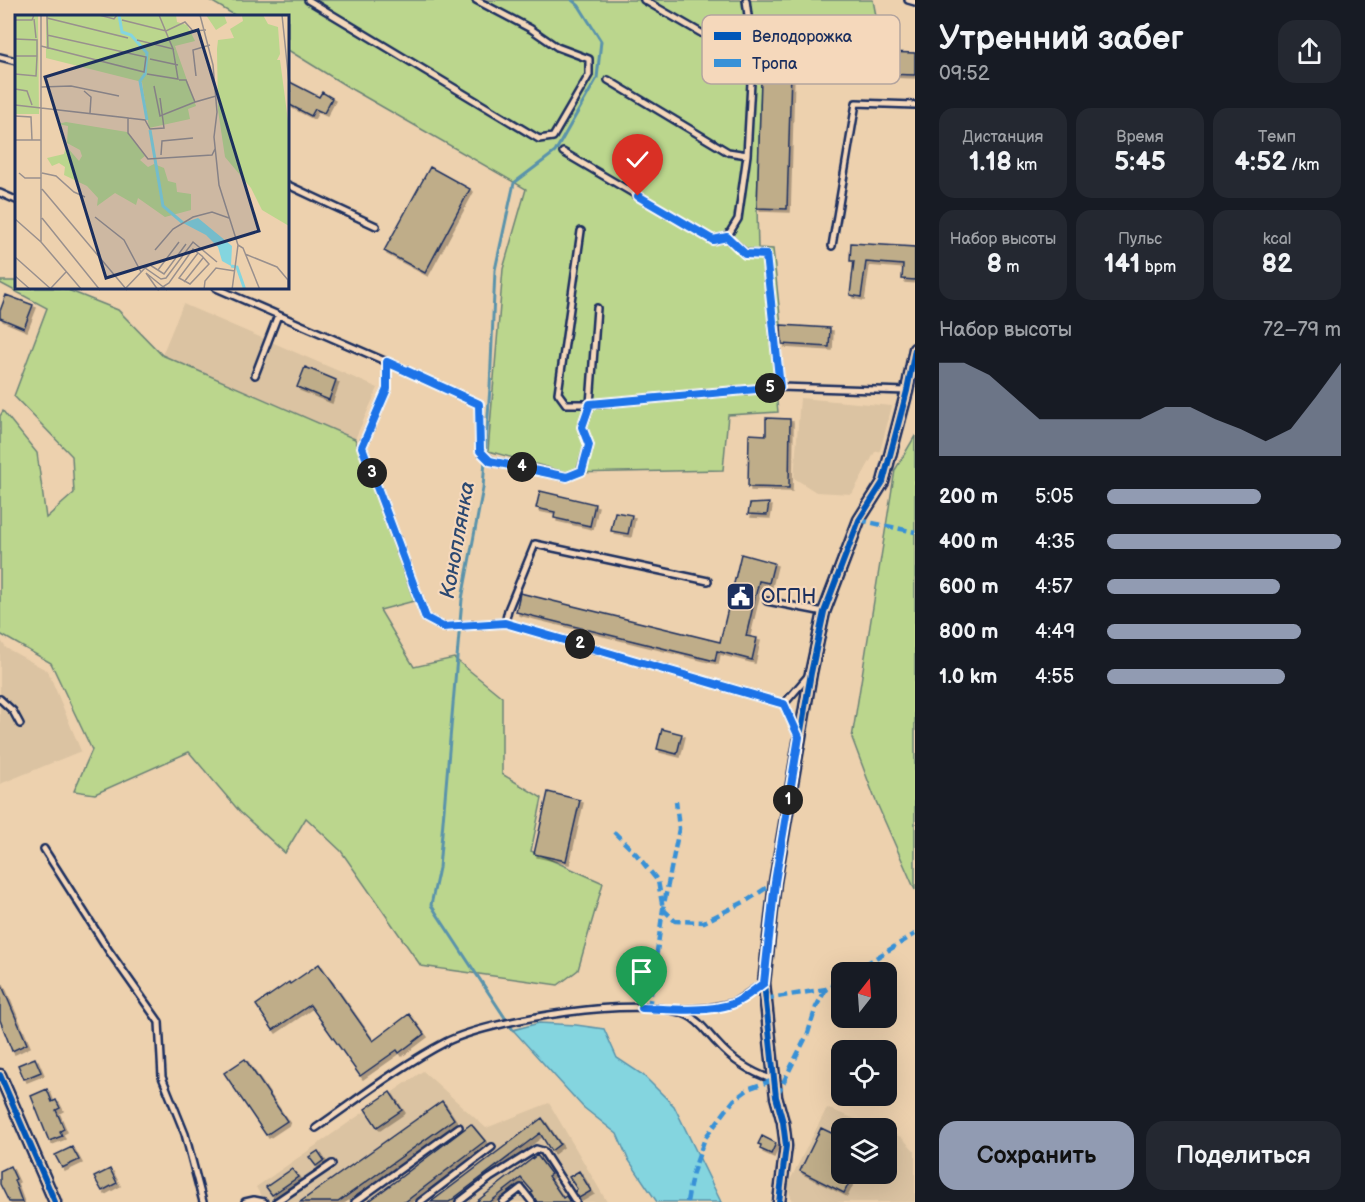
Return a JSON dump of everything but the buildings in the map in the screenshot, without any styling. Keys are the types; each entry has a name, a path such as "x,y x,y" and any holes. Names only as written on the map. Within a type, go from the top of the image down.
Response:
{"street":[{"path":"779,1202 786,1146 774,1080 764,983 775,882 799,737 824,612 860,520 883,482 907,391 915,349"},
{"path":"0,1075 55,1202"}],"lane":[{"path":"308,0 539,139 553,137 589,75 589,60 557,47 531,29 476,0"},
{"path":"644,0 702,33"},
{"path":"746,0 748,15"},
{"path":"908,0 915,2"},
{"path":"0,57 15,61"},
{"path":"608,80 728,152 747,155"},
{"path":"563,152 713,240 727,237 738,219 747,155 751,84"},
{"path":"832,246 856,103 915,105"},
{"path":"290,186 376,226"},
{"path":"0,193 15,200"},
{"path":"581,231 558,393 566,404 590,404 780,387 907,391"},
{"path":"727,237 745,254 766,255 780,387"},
{"path":"221,290 479,404 480,451 490,461 567,477 582,471 589,445 582,427 590,404 597,309"},
{"path":"255,375 278,315"},
{"path":"387,362 387,389 362,447 426,618 443,627 505,623 784,704 799,737"},
{"path":"505,623 534,544 708,580"},
{"path":"767,601 824,612"},
{"path":"784,704 811,673"},
{"path":"0,699 13,711 20,724"},
{"path":"44,849 109,951 159,1022 162,1077 185,1134 203,1202"},
{"path":"316,1128 447,1042 490,1028 578,1010 709,1008 734,1003 764,983"},
{"path":"673,1010 689,1015 739,1064 763,1077 774,1080"},
{"path":"355,1202 459,1127"},
{"path":"420,1202 492,1147"},
{"path":"459,1202 490,1178 536,1149 543,1151 576,1202"},
{"path":"276,1202 332,1164"},
{"path":"503,1202 521,1188 532,1202"},
{"path":"245,1202 254,1200 264,1202"}],"shaded area":[{"path":"183,304 378,388 355,439 162,355"},
{"path":"800,398 892,406 880,451 875,452 852,494 816,492 794,478"},
{"path":"0,639 6,648 48,671 81,751 0,784"},
{"path":"423,1071 486,1128 549,1103 607,1202 251,1202 261,1196 256,1187"},
{"path":"827,1108 852,1118 831,1118 831,1184 897,1184 897,1135 915,1151 915,1202 795,1202 787,1186"}],"green space":[{"path":"209,0 873,0 876,15 702,15 702,84 761,84 758,248 773,249 781,325 769,326 778,412 728,415 723,470 568,473 488,451 503,269 526,189 290,51 290,15 234,15"},
{"path":"0,281 15,281 15,290 68,290 118,310 162,355 355,439 414,601 380,610 414,667 454,658 502,697 502,774 542,798 531,851 603,883 578,970 558,985 421,966 341,851 306,818 285,853 240,812 189,752 95,794 74,791 92,750 51,663 0,634 0,416 3,411 37,453 46,518 74,493 72,456 14,396 47,308 0,283"},
{"path":"915,436 915,890 875,799 852,738 895,470"}],"water":[{"path":"539,1023 604,1029 617,1058 643,1075 674,1106 721,1202 657,1202 628,1159 617,1134 583,1107 513,1030"}],"waterway":[{"name":"Коноплянка","path":"513,1030 431,905 439,868 462,599 483,488 495,270 514,183 555,152 597,78 601,41 579,6 572,0"}],"marked path":[{"path":"859,520 915,532"},
{"path":"649,1008 663,909 679,829 676,801"},
{"path":"614,832 658,881 663,909 675,921 704,922 748,900 775,882"},
{"path":"869,962 915,934"},
{"path":"765,999 826,989 831,986"},
{"path":"777,1095 808,1033 816,1007 826,989"},
{"path":"687,1202 692,1175 705,1138 734,1100 750,1088 774,1080"}],"cycle path":[{"path":"779,1202 786,1146 783,1122 776,1097 764,983 775,882 811,673 824,612 859,520 883,482 907,391 915,349"},
{"path":"0,1075 55,1202"}],"place":[{"name":"ОГПН","path":"740,596"}],"route":[{"path":"638,196 713,240 727,237 745,254 766,255 780,387 590,404 582,427 589,445 582,471 567,477 490,461 480,451 479,404 387,362 387,389 362,447 426,618 443,627 505,623 784,704 799,737 775,882 764,983 734,1003 709,1008 673,1010 642,1008"}]}
